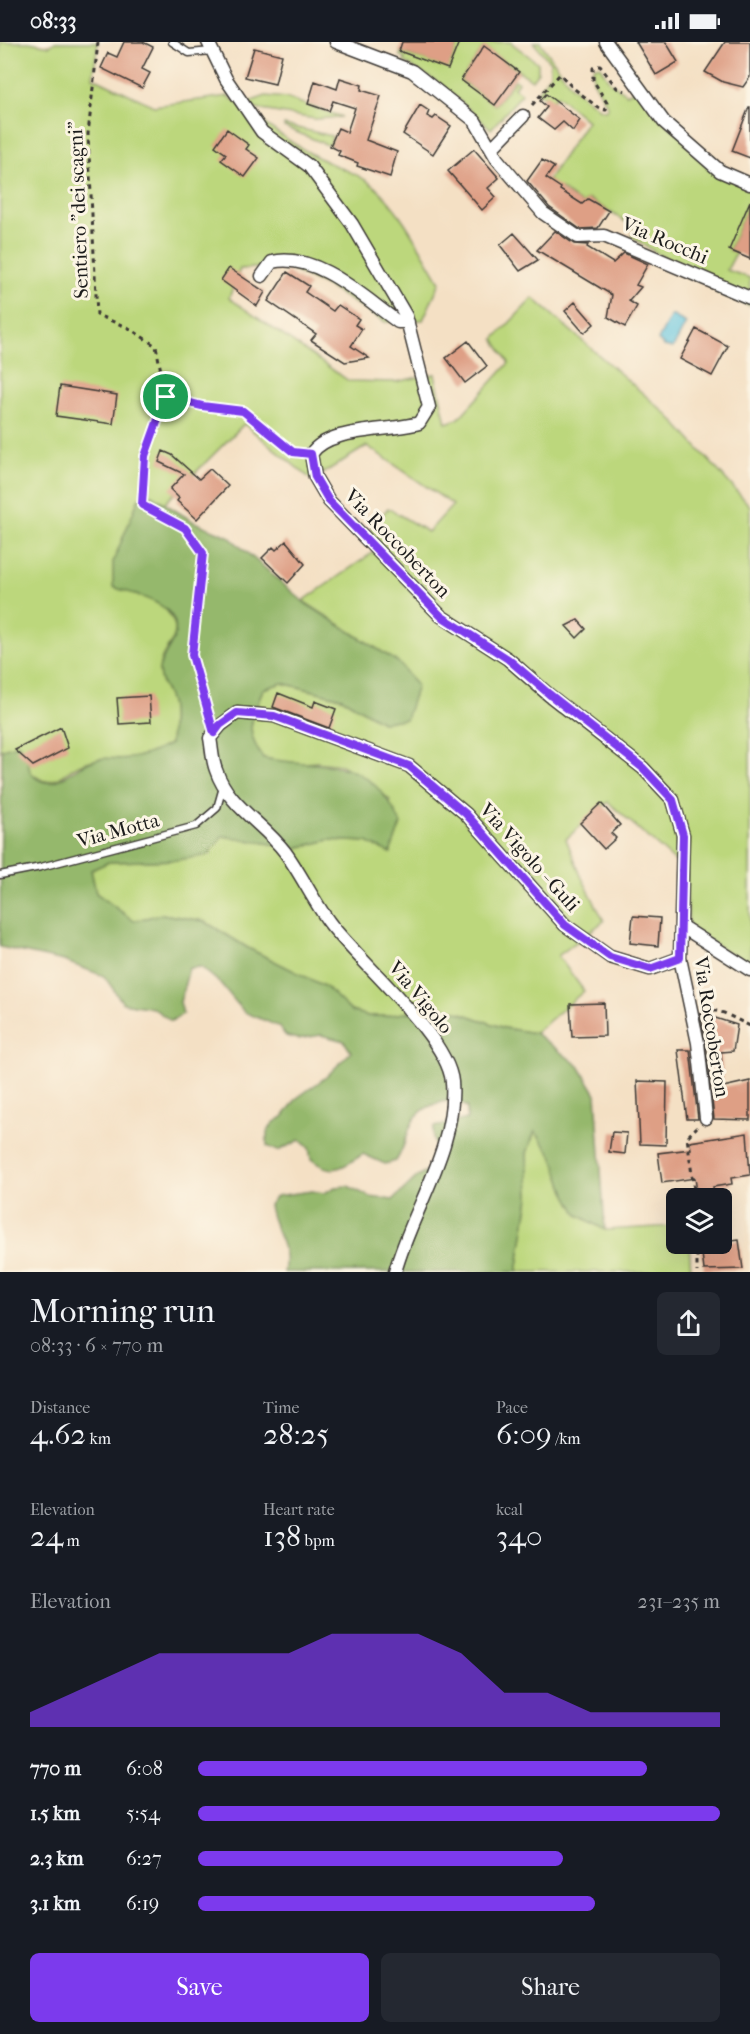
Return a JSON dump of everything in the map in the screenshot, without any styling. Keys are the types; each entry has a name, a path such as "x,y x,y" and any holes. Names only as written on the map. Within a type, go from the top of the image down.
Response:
{"street":[{"name":"Via Rocchi","path":"336,42 412,71 475,121 491,149 543,213 578,237 604,236 750,298"},
{"path":"606,42 664,122 720,171 750,184"},
{"path":"210,46 226,79 262,132 309,166 352,224 408,322 429,407 419,423 402,428 333,437 316,445 311,454"},
{"path":"491,149 523,116"},
{"path":"262,276 272,262 288,259 306,263 338,280 398,322 408,322"},
{"name":"Via Roccoberton","path":"311,454 315,477 329,501 441,616 508,659 643,768 673,800 683,835 680,958 698,1043 706,1118"},
{"name":"Via Vigolo - Guli","path":"214,733 220,725 237,713 274,716 409,766 466,814 565,925 610,957 650,969 680,958"},
{"path":"214,733 210,738 215,768 224,787"},
{"name":"Via Vigolo","path":"224,787 240,807 284,851 329,922 376,973 447,1059 452,1082 450,1115 443,1150 403,1244 395,1272"},
{"path":"681,926 750,970"}],"lane":[{"path":"172,42 189,53 210,46"},
{"name":"Via Motta","path":"0,875 41,867 196,826 216,808 224,787"}],"path":[{"name":"Sentiero \"dei scagni\"","path":"98,42 87,134 96,256 97,315 129,328 156,346 166,397"},
{"path":"523,116 560,74 572,87 603,111 608,107 593,80 593,68 600,66 617,88 624,90"},
{"path":"214,733 192,655 203,553 185,528 142,505 145,456 166,397 202,406 243,411 293,452 311,454"},
{"path":"691,1004 724,1013 750,1026"},
{"path":"694,1188 687,1137 706,1118"},
{"path":"697,1254 697,1272"}],"green space":[{"path":"0,42 29,42 50,46 55,42 98,42 93,77 154,106 228,96 298,146 357,175 375,187 403,220 440,282 423,320 385,322 332,289 283,266 240,269 229,298 349,381 395,382 435,374 446,423 458,419 509,363 494,339 533,298 669,416 750,506 750,965 689,929 685,870 608,802 566,839 581,876 604,921 558,956 584,991 535,1033 504,1028 444,1007 385,1016 368,1016 351,1011 326,987 248,948 204,921 162,914 134,921 96,893 91,870 109,862 177,860 223,836 296,848 329,840 367,842 391,853 390,800 366,779 341,765 316,762 295,764 263,758 253,739 251,724 263,689 282,683 342,698 382,722 398,662 303,601 378,549 370,529 388,508 428,532 453,505 367,446 312,480 244,424 165,503 151,495 160,603 170,615 175,633 164,653 159,670 160,679 171,706 170,744 137,758 89,761 51,781 41,780 2,749 0,751"},
{"path":"459,42 510,42 538,63 538,72 532,80 484,47 461,80 495,105 515,80 518,82 514,88 522,94 491,129 441,84 404,62 405,58 400,56 401,52 448,68"},
{"path":"533,42 540,42 572,87 600,109 606,110 608,107 593,80 595,66 600,66 610,82 627,94 638,88 664,122 750,188 750,201 729,250 736,253 727,270 750,278 750,306 716,292 720,284 661,256 631,236 636,228 589,199 582,204 548,180 587,121 557,95 551,102 537,92 550,74 550,62"},
{"path":"266,96 286,98 342,117 315,119 256,109 249,102"},
{"path":"284,125 332,136 330,146 284,127"},
{"path":"151,495 194,522 228,536 306,604 398,662 417,686 406,719 382,722 342,698 282,683 263,689 251,724 253,739 263,758 326,765 359,774 374,785 388,801 401,824 390,853 367,842 329,840 296,848 223,836 208,855 177,860 109,862 91,870 96,893 134,921 162,914 204,921 248,948 326,987 351,1011 368,1016 385,1016 444,1007 504,1028 535,1033 579,1066 596,1094 605,1230 578,1215 565,1191 552,1155 535,1131 527,1153 529,1197 517,1272 284,1272 285,1253 269,1205 276,1196 312,1191 324,1193 335,1187 348,1186 370,1197 393,1200 418,1176 429,1171 438,1150 433,1139 434,1127 467,1119 467,1107 455,1102 439,1102 418,1114 396,1161 385,1164 363,1154 344,1166 326,1168 311,1159 309,1148 300,1140 278,1151 267,1146 267,1133 273,1123 283,1117 297,1098 326,1077 351,1052 344,1041 321,1035 298,1039 286,1036 278,1026 244,1012 221,984 201,967 189,968 180,1002 183,1014 171,1021 153,1008 123,1003 104,976 64,961 0,947 2,749 19,744 29,760 32,774 40,780 50,782 61,779 91,761 103,758 134,757 170,744 171,707 159,671 174,637 175,626 172,616 156,603 113,587 113,562 139,498"},
{"path":"535,1130 552,1155 565,1191 578,1215 605,1230 666,1227 666,1254 690,1254 691,1272 517,1272 529,1197 527,1153"}],"water":[{"path":"671,315 686,323 673,348 664,346 658,340"}],"building":[{"path":"124,42 143,42 153,47 142,69 150,73 142,88 101,68 108,53 117,57"},
{"path":"402,42 459,42 448,69 399,51"},
{"path":"636,42 666,42 678,62 656,75"},
{"path":"725,42 750,42 750,77 743,87 723,82 705,72"},
{"path":"484,46 519,72 495,105 461,80"},
{"path":"254,48 282,55 275,84 245,77"},
{"path":"340,78 362,85 361,90 381,96 366,140 397,152 390,177 357,166 358,163 338,155 340,151 330,146 338,128 347,132 355,108 333,101 329,111 308,104 315,81 337,89"},
{"path":"546,94 580,120 573,131 563,122 554,130 538,118 547,107 540,101"},
{"path":"420,105 429,111 427,116 433,119 436,116 451,126 433,154 403,134"},
{"path":"750,107 750,158 732,151"},
{"path":"227,129 249,145 246,149 259,158 245,177 221,160 226,154 215,146"},
{"path":"474,149 499,178 488,188 496,197 482,210 448,171"},
{"path":"542,160 554,167 546,178 561,188 560,190 582,204 588,199 609,211 598,228 580,229 549,207 527,181"},
{"path":"750,201 750,259 729,250"},
{"path":"555,231 574,244 588,245 587,247 613,263 624,253 648,264 636,285 641,287 629,301 637,306 625,327 608,317 612,295 537,250"},
{"path":"514,233 538,260 520,271 500,245"},
{"path":"229,268 265,292 257,306 221,280"},
{"path":"287,272 309,286 305,292 333,311 338,305 359,319 355,325 362,329 351,346 369,358 345,362 311,340 316,334 268,301"},
{"path":"575,302 594,324 584,333 565,311"},
{"path":"696,329 728,346 712,376 680,359"},
{"path":"468,341 487,366 465,383 446,358"},
{"path":"60,386 117,395 113,424 56,416"},
{"path":"163,451 172,455 199,479 210,469 228,486 197,519 177,501 179,498 170,489 184,474 159,462"},
{"path":"286,541 305,564 288,583 262,558 273,547 276,550"},
{"path":"578,620 586,629 577,638 566,626"},
{"path":"278,693 313,707 315,701 336,709 329,728 273,707"},
{"path":"149,696 151,722 119,724 117,698"},
{"path":"61,727 68,748 33,766 15,750"},
{"path":"601,803 620,825 611,833 616,838 604,849 580,823"},
{"path":"633,916 660,918 658,946 630,943"},
{"path":"604,1003 605,1036 572,1037 570,1004"},
{"path":"700,1013 737,1025 733,1051 721,1052 723,1087 750,1081 750,1120 714,1119 706,1042"},
{"path":"678,1050 690,1050 698,1119 687,1119"},
{"path":"637,1081 667,1082 666,1145 640,1144"},
{"path":"612,1132 627,1133 625,1154 609,1152"},
{"path":"747,1133 750,1175 731,1178 732,1184 713,1188 696,1188 695,1178 662,1183 658,1153 691,1149 690,1142"},
{"path":"739,1240 743,1269 704,1270 702,1254 732,1254 732,1241"}],"route":[{"path":"166,397 202,406 243,411 293,452 311,454 315,477 329,501 441,616 508,659 643,768 673,800 683,835 680,958 650,969 610,957 565,925 523,881 466,814 409,766 274,716 237,713 220,725 214,733 192,655 203,553 185,528 142,505 145,456 166,397"}]}
